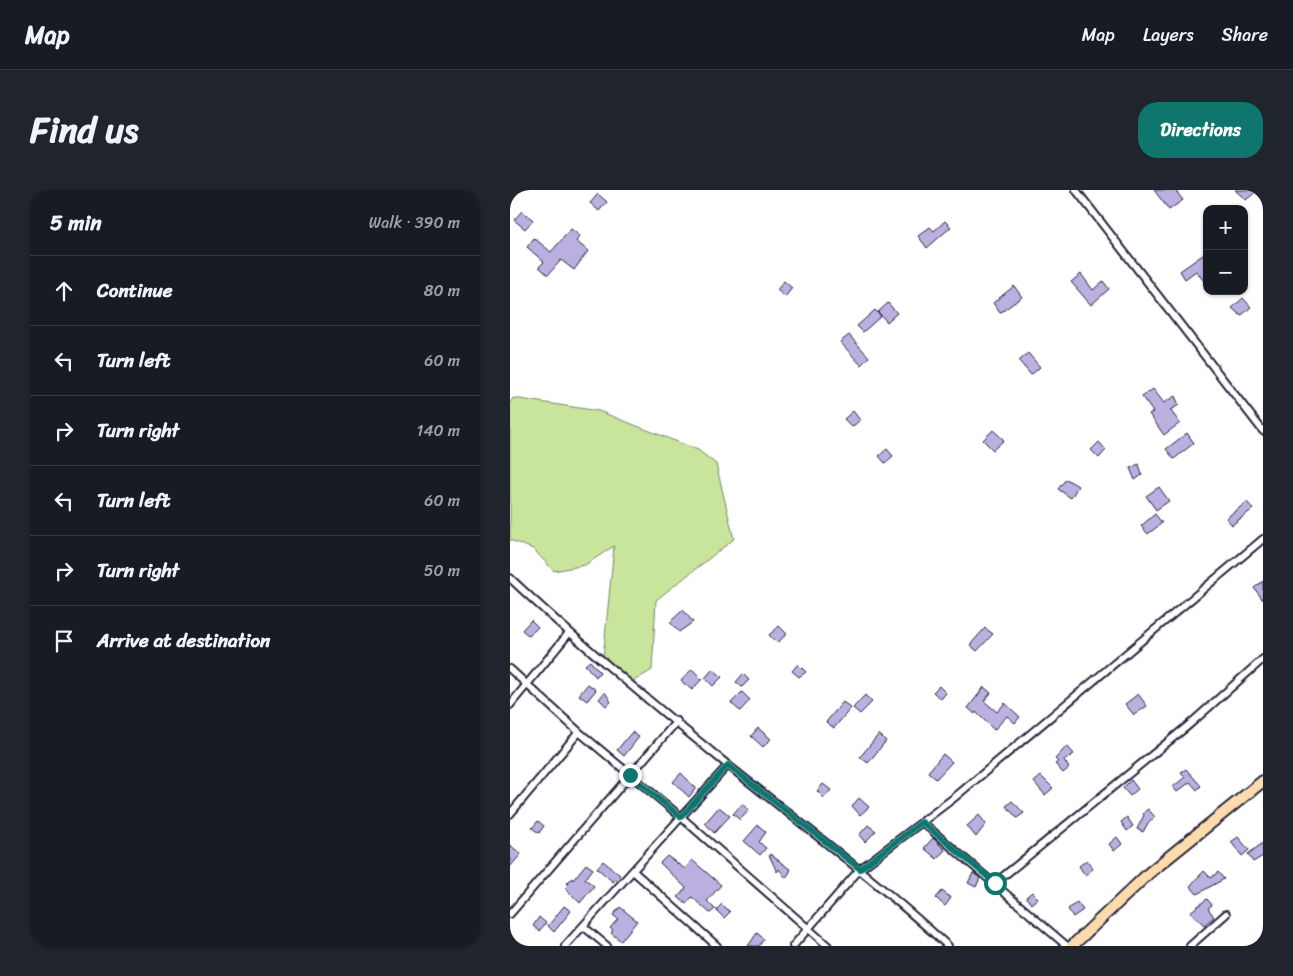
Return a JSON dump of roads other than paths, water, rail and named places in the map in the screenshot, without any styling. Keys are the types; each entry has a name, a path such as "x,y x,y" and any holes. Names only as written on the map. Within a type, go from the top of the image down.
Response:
{"main road":[{"path":"1072,946 1149,873 1263,781"}],"street":[{"path":"1076,190 1263,431"},
{"path":"793,946 860,869 922,822 1263,539"},
{"path":"510,578 569,633 728,765 860,869 946,945"},
{"path":"510,705 569,633"},
{"path":"995,883 1190,724 1263,659"},
{"path":"510,669 579,732 681,817 828,946"},
{"path":"510,914 677,721"},
{"path":"510,814 579,732"},
{"path":"565,946 728,765"},
{"path":"922,822 1067,946"},
{"path":"633,870 717,946"},
{"path":"1190,946 1226,914"},
{"path":"583,926 607,946"}]}
